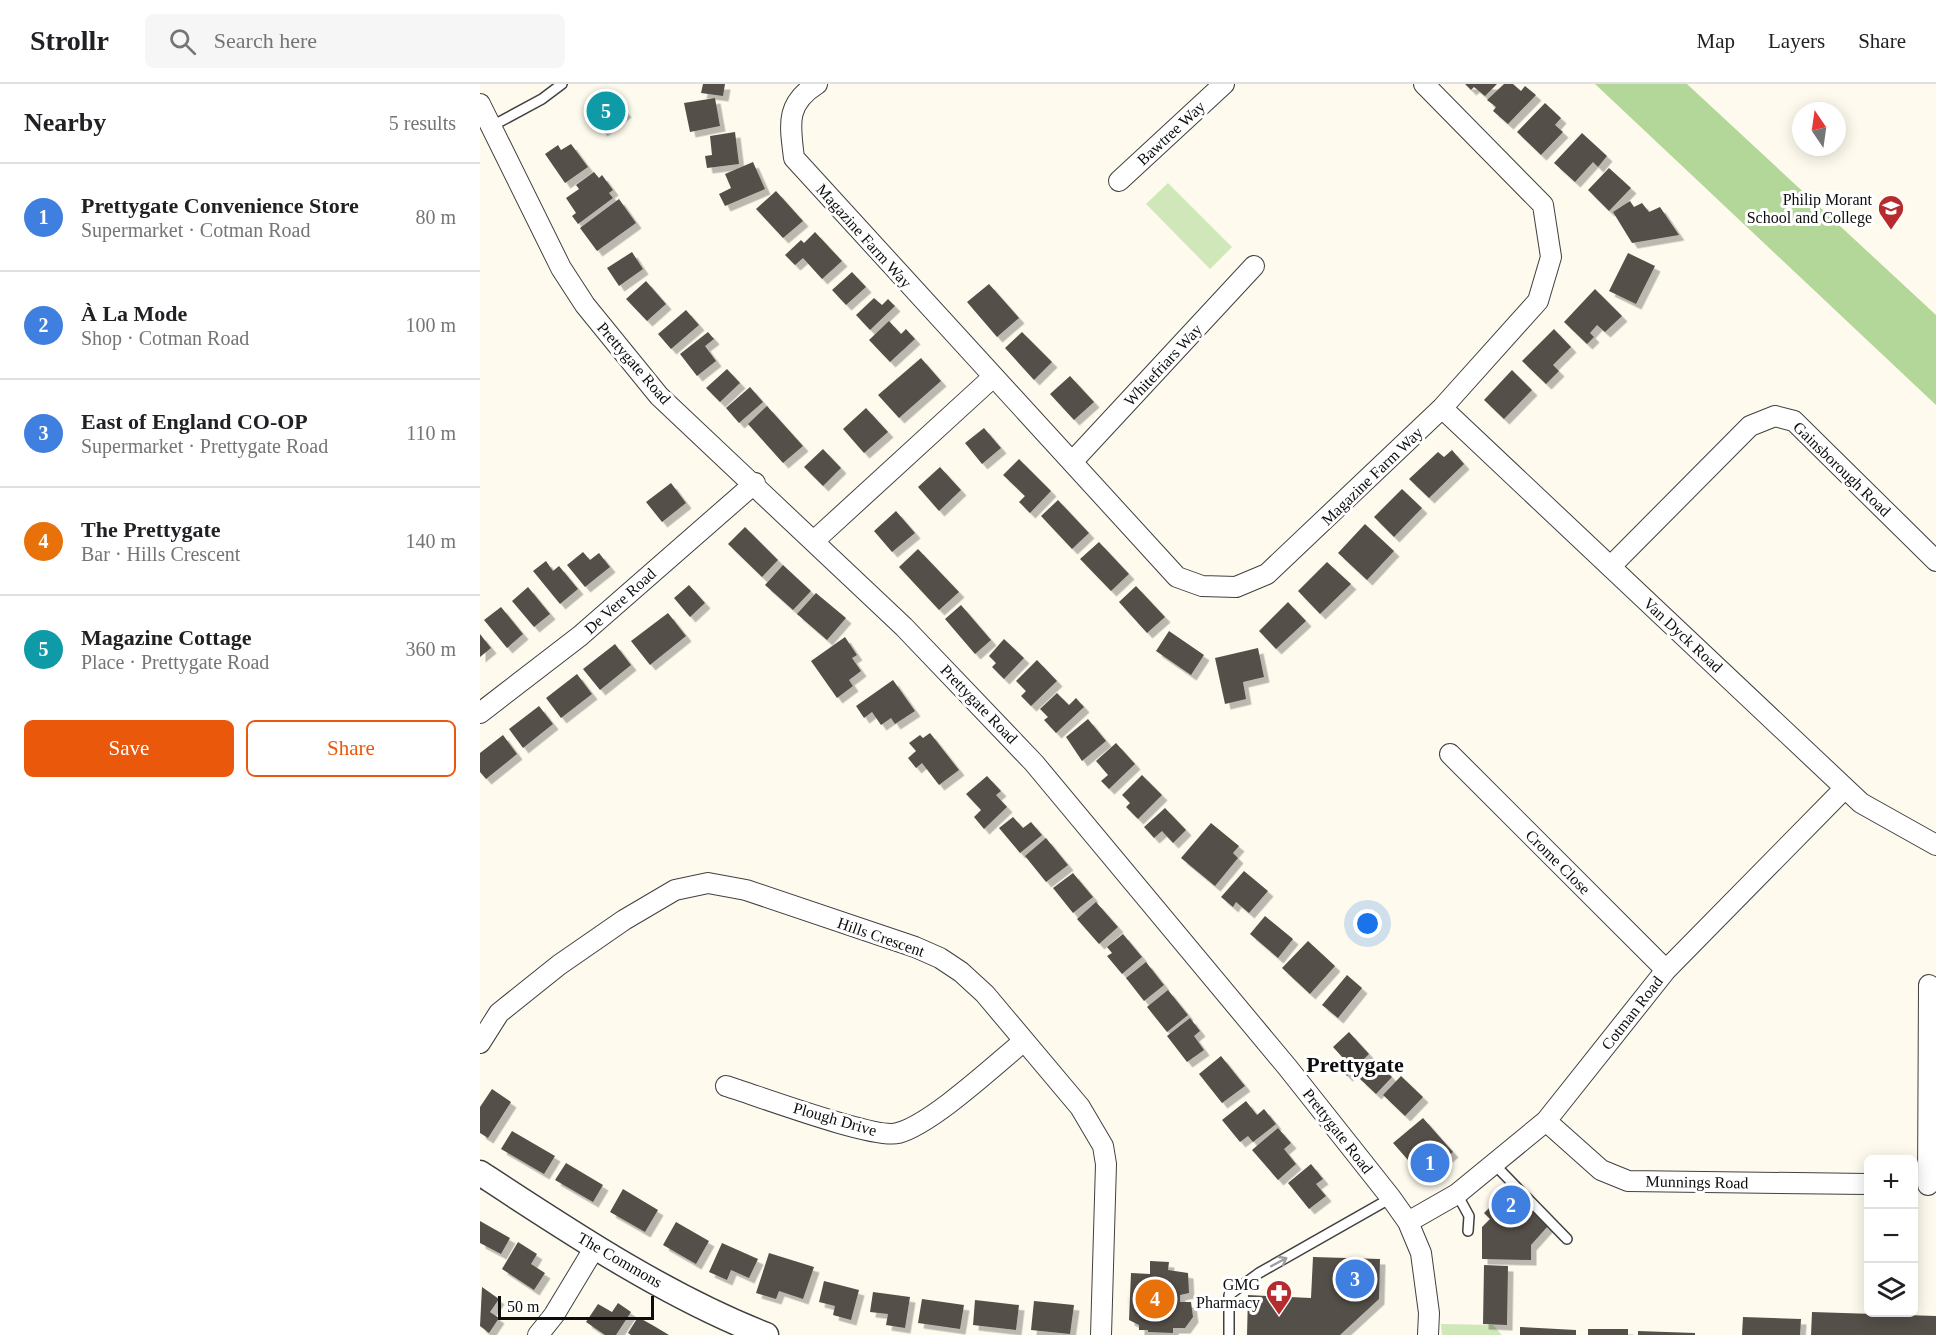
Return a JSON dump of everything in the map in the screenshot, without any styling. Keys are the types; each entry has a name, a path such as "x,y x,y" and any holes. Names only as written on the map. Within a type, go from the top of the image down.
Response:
{"street":[{"name":"Magazine Farm Way","path":"817,84 802,93 789,119 794,158 992,378 1177,577 1202,586 1236,587 1267,574 1442,408 1538,300 1551,257 1544,205 1424,84"},
{"name":"Bawtree Way","path":"1119,181 1224,84"},
{"name":"Prettygate Road","path":"480,104 561,268 585,305 659,396 755,483 904,627 1034,763 1288,1068 1391,1198 1408,1222 1421,1253 1429,1313 1428,1335"},
{"name":"Whitefriars Way","path":"1072,462 1254,266"},
{"path":"815,540 992,378"},
{"name":"Van Dyck Road","path":"1442,408 1861,803 1936,845"},
{"name":"Gainsborough Road","path":"1611,566 1750,426 1775,416 1794,421 1936,561"},
{"name":"De Vere Road","path":"480,713 580,636 755,483"},
{"name":"Crome Close","path":"1450,754 1666,970"},
{"name":"Cotman Road","path":"1408,1222 1457,1194 1546,1120 1666,970 1845,788"},
{"name":"Hills Crescent","path":"480,1043 499,1013 568,958 624,920 675,890 708,883 746,890 915,946 940,958 985,994 1080,1107 1103,1146 1106,1164 1101,1335"},
{"path":"1926,1185 1929,985"},
{"name":"Plough Drive","path":"726,1086 867,1131 897,1134 918,1124 958,1096 1024,1041"},
{"name":"Munnings Road","path":"1546,1120 1600,1170 1628,1181 1864,1184"},
{"name":"The Commons","path":"480,1173 595,1247 732,1322 766,1335"},
{"path":"538,1335 554,1315 595,1247"}],"lane":[{"path":"492,126 562,84"},
{"path":"1494,1164 1567,1239"},
{"path":"1457,1194 1469,1216 1468,1231"},
{"path":"1229,1335 1228,1295 1259,1273 1391,1198"}],"green space":[{"path":"1595,84 1687,84 1936,315 1936,405"},
{"path":"1168,183 1232,247 1210,269 1146,204"},
{"path":"1441,1324 1493,1325 1502,1335 1442,1335"}],"building":[{"path":"703,84 725,84 723,96 701,93"},
{"path":"1465,84 1497,84 1485,96 1474,87 1471,90"},
{"path":"1504,84 1513,84 1521,91 1525,86 1536,95 1508,124 1493,111 1496,107 1487,100"},
{"path":"608,89 626,112 602,131 585,109"},
{"path":"715,98 720,126 690,132 684,103"},
{"path":"1545,103 1561,118 1555,125 1563,132 1541,155 1517,132"},
{"path":"735,132 739,164 707,168 705,156 712,155 710,136"},
{"path":"1582,133 1607,156 1598,167 1593,162 1575,182 1554,163"},
{"path":"571,144 588,167 565,183 545,154 558,145 561,150"},
{"path":"753,162 765,189 725,206 719,194 731,188 725,174"},
{"path":"1609,168 1631,188 1609,211 1588,190"},
{"path":"594,172 599,178 602,175 613,190 609,193 613,198 578,224 572,216 576,213 566,198 579,189 576,185"},
{"path":"776,191 803,221 783,238 756,209"},
{"path":"619,199 636,223 597,251 580,228"},
{"path":"1630,201 1634,207 1642,203 1649,212 1660,207 1679,235 1632,243 1613,212"},
{"path":"815,232 842,261 822,279 803,258 795,265 785,255 801,240 804,243"},
{"path":"632,252 643,269 619,286 607,268"},
{"path":"1628,253 1655,266 1636,304 1609,291"},
{"path":"852,272 866,287 846,305 832,290"},
{"path":"646,281 666,304 647,321 626,299"},
{"path":"989,284 1019,318 997,337 967,302"},
{"path":"1595,289 1622,316 1605,332 1597,325 1590,333 1594,337 1587,344 1564,322"},
{"path":"874,298 882,305 888,299 895,306 870,330 856,315"},
{"path":"686,310 699,325 671,349 658,334"},
{"path":"889,321 901,334 906,329 915,339 890,362 869,340"},
{"path":"1554,329 1571,347 1553,365 1559,371 1546,384 1522,361"},
{"path":"708,332 714,339 705,346 716,361 697,376 680,354"},
{"path":"1022,332 1052,362 1034,380 1005,348"},
{"path":"921,358 941,381 899,418 878,395"},
{"path":"727,369 740,383 720,402 706,388"},
{"path":"1512,370 1532,390 1504,419 1484,400"},
{"path":"1070,376 1094,402 1074,420 1050,394"},
{"path":"750,387 763,402 739,423 726,408"},
{"path":"767,406 803,446 783,463 748,424"},
{"path":"866,408 888,432 864,453 843,429"},
{"path":"984,428 1001,448 982,464 965,443"},
{"path":"823,449 841,468 823,486 804,467"},
{"path":"1452,450 1464,464 1429,498 1409,479 1438,452 1444,457"},
{"path":"1019,459 1051,491 1030,513 1019,502 1025,496 1003,475"},
{"path":"940,467 961,490 939,511 918,487"},
{"path":"671,483 686,503 662,522 646,502"},
{"path":"1402,489 1422,508 1394,537 1374,517"},
{"path":"1058,500 1089,533 1072,549 1041,516"},
{"path":"896,511 915,533 892,552 874,531"},
{"path":"1365,524 1394,551 1367,580 1338,553"},
{"path":"745,527 778,560 762,577 728,544"},
{"path":"1099,542 1129,574 1111,591 1080,559"},
{"path":"918,549 959,592 939,610 899,567"},
{"path":"583,552 590,560 599,553 610,567 585,587 567,565"},
{"path":"546,561 553,571 559,566 578,589 560,604 533,571"},
{"path":"1327,562 1351,584 1320,614 1298,591"},
{"path":"783,565 811,591 793,610 765,585"},
{"path":"689,585 705,603 690,617 674,598"},
{"path":"1136,586 1165,617 1147,633 1119,602"},
{"path":"528,587 550,614 534,627 512,601"},
{"path":"816,593 846,618 827,640 797,614"},
{"path":"1288,602 1306,621 1276,649 1259,631"},
{"path":"961,605 991,640 975,654 945,619"},
{"path":"501,607 523,634 507,648 484,620"},
{"path":"668,613 686,636 650,665 631,641"},
{"path":"1169,631 1204,655 1191,675 1156,651"},
{"path":"480,634 491,648 480,657"},
{"path":"845,637 857,655 852,658 861,671 849,680 853,686 837,698 811,661"},
{"path":"1004,639 1024,658 1004,679 992,667 996,663 989,656"},
{"path":"615,644 631,665 600,690 583,669"},
{"path":"1258,648 1264,677 1243,682 1246,699 1225,704 1215,658"},
{"path":"1037,660 1057,681 1031,706 1021,696 1026,691 1016,681"},
{"path":"577,674 592,694 561,718 546,698"},
{"path":"893,680 915,711 895,724 891,718 881,725 872,712 864,718 856,706"},
{"path":"1057,693 1069,705 1076,698 1084,707 1056,733 1044,720 1048,717 1040,709"},
{"path":"539,706 553,724 523,748 509,729"},
{"path":"1088,719 1106,741 1082,761 1066,737"},
{"path":"930,733 959,770 939,785 922,763 916,768 908,758 916,751 909,743 920,735 923,738"},
{"path":"503,735 517,754 486,779 480,772 480,753"},
{"path":"1116,743 1135,764 1109,789 1101,781 1108,775 1096,761"},
{"path":"1142,775 1162,795 1138,819 1126,807 1130,803 1122,795"},
{"path":"987,776 1001,791 996,795 1007,807 984,829 974,817 981,810 966,794"},
{"path":"1165,808 1186,830 1173,843 1162,831 1154,838 1144,827"},
{"path":"1013,817 1023,828 1031,822 1042,835 1020,853 999,828"},
{"path":"1211,823 1239,846 1233,853 1238,858 1215,886 1181,858"},
{"path":"1046,838 1068,865 1046,882 1025,856"},
{"path":"1244,871 1268,891 1249,913 1236,902 1233,907 1221,897"},
{"path":"1073,873 1093,897 1073,913 1053,888"},
{"path":"1096,902 1118,927 1099,944 1077,919"},
{"path":"1265,916 1293,939 1278,958 1250,934"},
{"path":"1123,934 1142,957 1122,974 1107,956 1112,953 1107,947"},
{"path":"1308,941 1335,966 1310,994 1282,968"},
{"path":"1146,962 1164,985 1144,1001 1126,978"},
{"path":"1347,975 1362,988 1338,1018 1322,1005"},
{"path":"1168,990 1188,1015 1167,1032 1147,1007"},
{"path":"1190,1018 1200,1031 1194,1036 1204,1050 1187,1062 1167,1036"},
{"path":"1349,1032 1369,1054 1347,1076 1336,1064 1343,1058 1333,1047"},
{"path":"1221,1056 1245,1086 1222,1103 1199,1074"},
{"path":"1377,1062 1392,1077 1376,1094 1360,1079"},
{"path":"1401,1076 1423,1097 1405,1116 1383,1095"},
{"path":"492,1089 511,1102 488,1138 480,1133 480,1107"},
{"path":"1246,1101 1257,1115 1264,1109 1276,1124 1253,1142 1248,1136 1240,1142 1222,1120"},
{"path":"1423,1118 1453,1152 1427,1175 1411,1157 1408,1160 1393,1143"},
{"path":"1278,1128 1291,1143 1284,1149 1296,1164 1278,1180 1252,1150"},
{"path":"512,1131 555,1156 544,1174 501,1149"},
{"path":"566,1163 603,1185 593,1202 555,1180"},
{"path":"1311,1164 1323,1179 1316,1184 1326,1196 1309,1209 1288,1183"},
{"path":"623,1189 658,1210 645,1232 610,1212"},
{"path":"1516,1193 1548,1226 1531,1245 1531,1260 1482,1259 1482,1227 1490,1219 1484,1213 1499,1198 1506,1204"},
{"path":"480,1221 510,1238 501,1254 480,1243"},
{"path":"676,1222 709,1241 696,1264 663,1245"},
{"path":"518,1242 537,1254 531,1264 545,1273 534,1290 502,1269"},
{"path":"722,1243 758,1259 749,1278 731,1270 727,1280 709,1272"},
{"path":"769,1253 814,1267 803,1299 779,1291 776,1299 756,1293"},
{"path":"1313,1257 1380,1259 1379,1299 1340,1335 1247,1335 1248,1295 1311,1298"},
{"path":"1150,1261 1169,1262 1168,1270 1188,1273 1189,1293 1180,1295 1180,1302 1191,1302 1193,1317 1185,1328 1173,1328 1173,1333 1148,1332 1148,1330 1139,1330 1139,1325 1129,1320 1131,1273 1150,1274"},
{"path":"1484,1265 1508,1266 1507,1325 1483,1324"},
{"path":"824,1281 859,1290 851,1320 833,1315 835,1306 819,1302"},
{"path":"482,1287 499,1299 490,1312 499,1318 489,1333 480,1326"},
{"path":"873,1292 910,1297 905,1328 886,1325 888,1314 870,1312"},
{"path":"922,1299 964,1305 960,1329 918,1323"},
{"path":"975,1300 1019,1305 1016,1330 973,1325"},
{"path":"1034,1301 1074,1305 1070,1334 1031,1330"},
{"path":"618,1303 631,1312 616,1335 605,1335 586,1322 598,1304 612,1312"},
{"path":"1812,1312 1864,1314 1864,1317 1936,1316 1936,1335 1811,1335"},
{"path":"638,1317 669,1335 631,1335 628,1333"},
{"path":"1743,1317 1801,1319 1800,1335 1742,1335"},
{"path":"1520,1327 1576,1330 1576,1335 1520,1335"},
{"path":"1588,1329 1628,1329 1628,1335 1588,1335"},
{"path":"1638,1331 1695,1333 1695,1335 1638,1335"}],"place":[{"name":"Magazine Cottage","path":"606,111"},
{"name":"Philip Morant School and College","path":"1891,231"},
{"name":"Prettygate Convenience Store","path":"1430,1163"},
{"name":"À La Mode","path":"1511,1205"},
{"name":"East of England CO-OP","path":"1355,1279"},
{"name":"The Prettygate","path":"1155,1299"},
{"name":"GMG Pharmacy","path":"1279,1316"}],"district":[{"name":"Prettygate","path":"1355,1064"}]}
